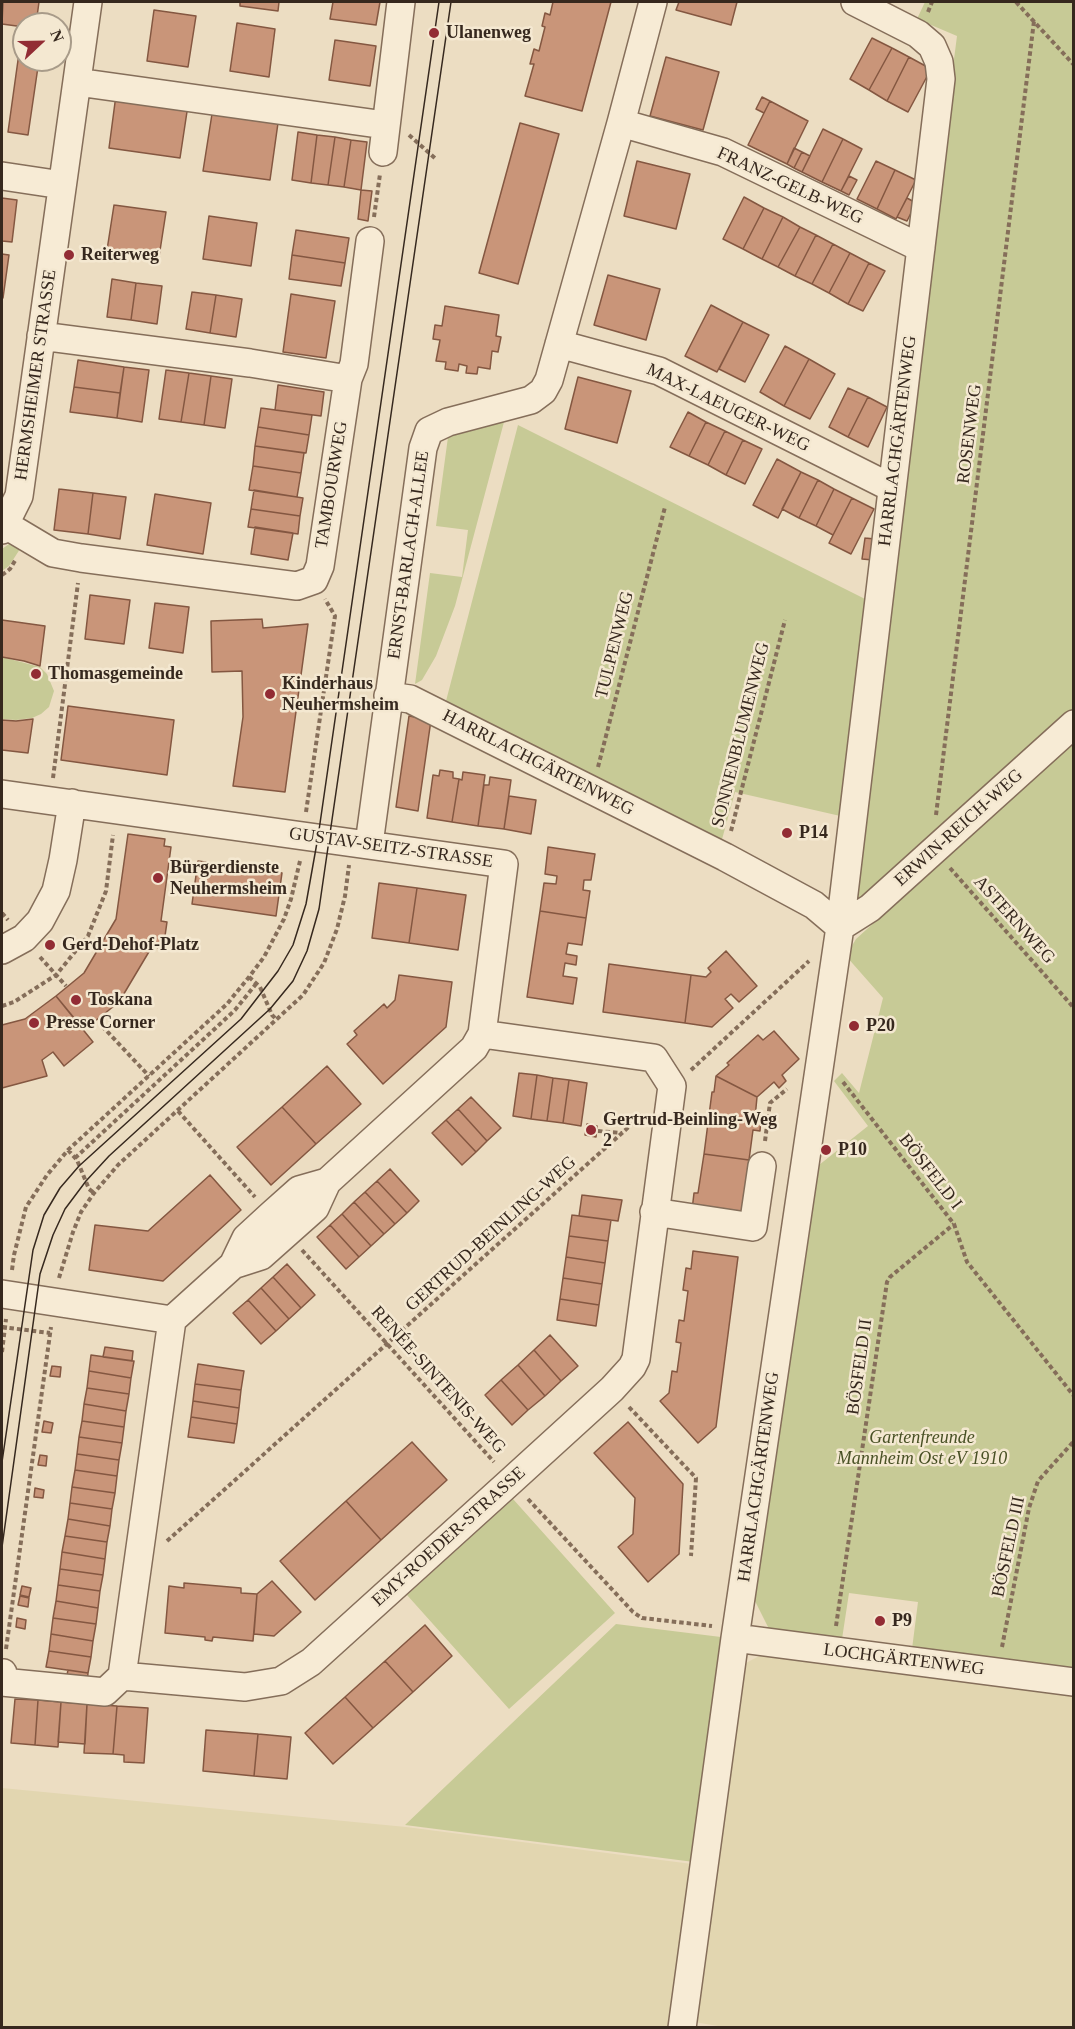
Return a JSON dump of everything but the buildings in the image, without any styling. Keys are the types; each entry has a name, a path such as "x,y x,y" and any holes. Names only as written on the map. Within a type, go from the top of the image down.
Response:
{"street":[{"name":"HERMSHEIMER STRASSE","path":"4,527 19,496 88,2"},
{"path":"383,152 401,2"},
{"name":"ERNST-BARLACH-ALLEE","path":"369,844 399,698 423,448 429,431 448,422 531,400 543,391 549,380 653,2"},
{"name":"HARRLACHGÄRTENWEG","path":"682,2028 735,1638 840,927 941,79 939,62 932,46 918,33 855,2"},
{"path":"77,82 385,125"},
{"name":"FRANZ-GELB-WEG","path":"621,123 723,152 921,248"},
{"path":"2,176 62,185"},
{"name":"TAMBOURWEG","path":"314,580 320,566 348,379 354,364 370,242"},
{"path":"41,336 250,363 348,379"},
{"name":"MAX-LAEUGER-WEG","path":"559,344 659,371 891,488"},
{"path":"4,527 53,553 81,558 297,586 314,580"},
{"name":"HARRLACHGÄRTENWEG","path":"399,698 725,857 814,905 840,927"},
{"name":"ERWIN-REICH-WEG","path":"840,927 870,908 1074,724"},
{"name":"GUSTAV-SEITZ-STRASSE","path":"2,794 504,864 482,1034"},
{"path":"2,950 24,938 40,921 56,891 63,860 61,801"},
{"path":"3,1673 2,1682 105,1692 122,1676 172,1320 233,1265 261,1256 279,1224 315,1208 327,1182 474,1048 482,1034 654,1058 672,1086"},
{"name":"EMY-ROEDER-STRASSE","path":"122,1676 245,1687 281,1681 311,1662 612,1389 636,1359 672,1086"},
{"path":"654,1212 753,1227 762,1166"},
{"path":"5,1295 172,1320"},
{"name":"LOCHGÄRTENWEG","path":"735,1638 1074,1682"}],"path":[{"path":"1016,2 1074,65"},
{"name":"ROSENWEG","path":"934,851 936,814 1034,21"},
{"path":"370,242 383,152"},
{"name":"TULPENWEG","path":"591,790 665,507"},
{"path":"61,801 81,558"},
{"path":"2,1352 5,1295 26,1207 68,1149 227,1004 249,978 275,939 284,919 298,874 335,616 314,580"},
{"name":"SONNENBLUMENWEG","path":"725,857 784,620"},
{"path":"2,1006 14,1002 56,975 88,936 106,891 117,810"},
{"name":"ASTERNWEG","path":"934,851 1074,1008"},
{"name":"GERTRUD-BEINLING-WEG","path":"137,1567 623,1134 672,1086 710,1054 814,957"},
{"path":"249,978 260,987 272,1015 277,1020"},
{"path":"75,1158 220,1024 256,984"},
{"path":"102,1026 149,1076"},
{"name":"BÖSFELD I","path":"821,1055 954,1224 968,1262 1074,1396"},
{"path":"762,1166 770,1103 788,1089"},
{"name":"RENÉE-SINTENIS-WEG","path":"178,1111 511,1481 633,1612 642,1618 721,1627 735,1638"},
{"path":"598,1131 623,1134"},
{"path":"68,1149 75,1158 89,1189 94,1193"},
{"name":"BÖSFELD II","path":"832,1651 887,1282 890,1277 954,1224"},
{"path":"3,1327 50,1335 3,1673"},
{"path":"612,1389 696,1478 692,1556"},
{"name":"BÖSFELD III","path":"998,1672 1029,1508 1038,1481 1074,1441"}],"shaded area":[{"path":"765,1653 1073,1692 1073,2027 730,2028 694,2022 675,2028 2,2027 2,1788 406,1827 715,1867 744,1664"}],"green space":[{"path":"925,2 1073,2 1073,714 862,906 851,902 858,820 735,792 721,843 446,701 518,425 883,608 957,36 917,19"},
{"path":"504,422 455,606 436,656 422,680 415,684 430,573 462,577 468,530 436,526 448,437"},
{"path":"9,544 20,549 9,566 2,571 2,549"},
{"path":"2,657 40,667 47,674 54,691 49,707 41,714 32,718 2,719"},
{"name":"Gartenfreunde Mannheim Ost eV 1910","path":"1073,742 1073,1670 912,1649 918,1602 849,1593 842,1639 770,1631 750,1591 809,1173 868,1126 834,1081 842,1073 859,1093 883,998 846,956 856,939"},
{"path":"513,1499 615,1613 509,1709 407,1595"},
{"path":"616,1624 729,1638 694,1862 405,1825"}],"tram line":[{"path":"2,1462 33,1250 44,1215 60,1188 79,1166 241,1019 278,971 293,945 306,904 318,837 439,2"},
{"path":"2,1547 40,1274 53,1235 65,1209 109,1156 270,1009 293,981 307,951 319,909 451,2"}],"place":[{"name":"Ulanenweg","path":"434,33"},
{"name":"Reiterweg","path":"69,255"},
{"name":"Thomasgemeinde","path":"36,674"},
{"name":"Kinderhaus Neuhermsheim","path":"270,694"},
{"name":"P14","path":"787,833"},
{"name":"Bürgerdienste Neuhermsheim","path":"158,878"},
{"name":"Gerd-Dehof-Platz","path":"50,945"},
{"name":"Toskana","path":"76,1000"},
{"name":"Presse Corner","path":"34,1023"},
{"name":"P20","path":"854,1026"},
{"name":"Gertrud-Beinling-Weg 2","path":"591,1130"},
{"name":"P10","path":"826,1150"},
{"name":"P9","path":"880,1621"}]}
